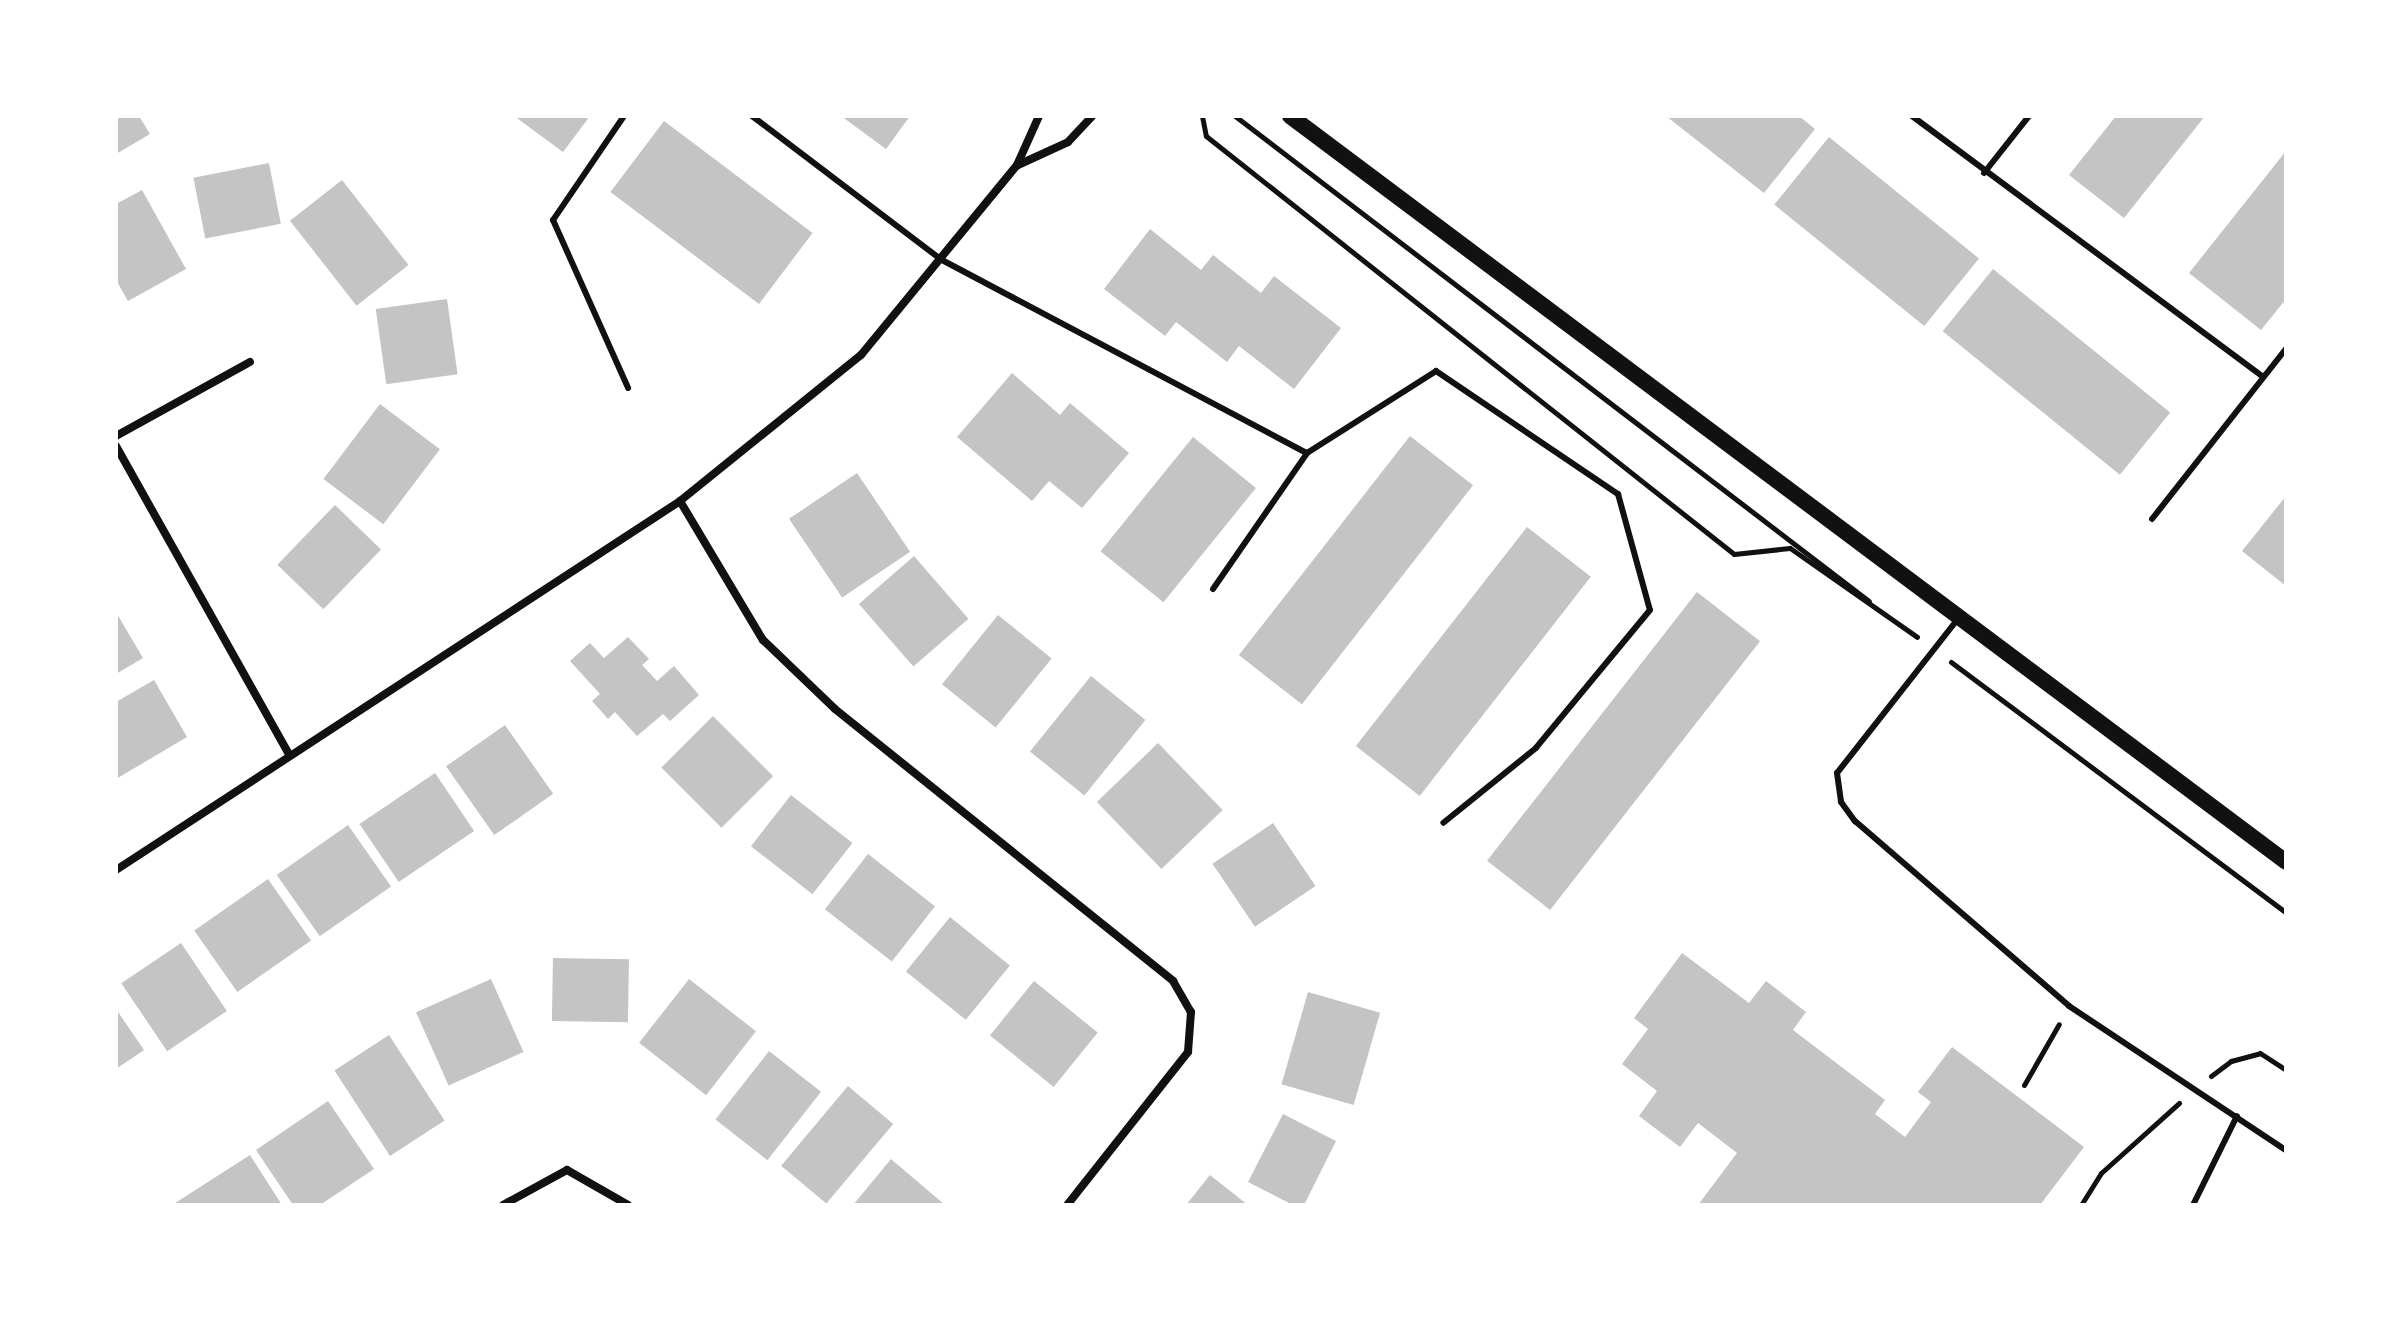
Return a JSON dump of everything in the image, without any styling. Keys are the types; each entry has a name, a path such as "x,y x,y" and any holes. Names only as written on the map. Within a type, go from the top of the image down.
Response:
{"main road":[{"path":"1290,116 2286,862"}],"street":[{"path":"116,870 288,753 680,501 861,355 1017,165 1039,116"},
{"path":"1017,165 1068,142 1092,116"},
{"path":"116,436 250,362"},
{"path":"116,446 288,753"},
{"path":"680,501 763,640 835,709 1173,981 1191,1012 1188,1052 1067,1205"},
{"path":"503,1205 567,1170 628,1205"}],"lane":[{"path":"624,116 553,220 628,388"},
{"path":"752,116 942,260 1307,453"},
{"path":"1912,116 1984,173 2263,377"},
{"path":"1984,173 2029,116"},
{"path":"2152,519 2286,349"},
{"path":"1213,589 1307,453 1436,371 1618,494 1650,610 1536,748 1443,823"},
{"path":"1959,617 1837,773 1841,802 1855,821 2069,1006 2196,1087 2286,1150"},
{"path":"2193,1205 2237,1116"}],"path":[{"path":"1202,116 1206,136 1734,554 1790,548 1933,649 2286,913"},
{"path":"1235,116 1863,591 1871,605"},
{"path":"2024,1085 2069,1006"},
{"path":"2081,1205 2101,1173 2196,1087 2231,1061 2260,1053 2286,1070"}],"building":[{"path":"116,116 139,116 150,134 116,154"},
{"path":"514,116 590,116 563,152"},
{"path":"841,116 910,116 886,149"},
{"path":"1666,116 1799,116 1815,129 1764,193"},
{"path":"2116,116 2205,116 2124,218 2069,175"},
{"path":"664,121 813,233 759,304 610,192"},
{"path":"1829,137 1979,258 1924,326 1774,205"},
{"path":"2286,151 2286,299 2261,330 2189,273"},
{"path":"269,163 281,224 205,239 193,178"},
{"path":"342,180 408,265 356,306 290,221"},
{"path":"142,190 186,269 128,301 116,280 116,204"},
{"path":"1150,229 1201,270 1213,255 1261,293 1274,276 1341,328 1294,389 1239,346 1227,362 1176,322 1165,336 1104,289"},
{"path":"1993,269 2170,412 2120,475 1943,331"},
{"path":"447,299 458,374 386,384 376,309"},
{"path":"1012,373 1060,415 1070,403 1129,453 1082,508 1049,481 1032,501 957,437"},
{"path":"380,404 440,449 383,524 323,479"},
{"path":"1410,436 1473,485 1302,704 1239,655"},
{"path":"1193,437 1256,488 1163,602 1100,551"},
{"path":"857,473 910,552 842,598 789,519"},
{"path":"2286,496 2286,586 2242,551"},
{"path":"335,505 381,549 323,609 277,565"},
{"path":"1527,527 1591,577 1420,796 1356,746"},
{"path":"914,556 968,619 913,667 859,604"},
{"path":"1697,592 1760,641 1550,910 1487,861"},
{"path":"116,612 143,658 116,674"},
{"path":"998,615 1052,658 996,728 942,684"},
{"path":"628,637 649,659 642,665 657,681 674,666 699,695 670,721 663,714 637,736 615,712 608,719 592,701 600,694 570,661 590,643 604,658"},
{"path":"1091,676 1145,720 1084,795 1030,751"},
{"path":"154,680 187,737 116,779 116,702"},
{"path":"713,716 773,776 721,828 661,768"},
{"path":"505,725 553,794 494,835 446,766"},
{"path":"1158,743 1223,810 1161,869 1097,802"},
{"path":"435,773 474,831 399,882 360,824"},
{"path":"791,795 852,843 812,894 751,846"},
{"path":"1273,823 1315,886 1255,927 1212,864"},
{"path":"348,825 391,886 320,936 277,875"},
{"path":"868,854 935,906 892,961 825,909"},
{"path":"268,879 311,940 237,992 194,931"},
{"path":"950,917 1010,965 966,1020 906,971"},
{"path":"181,943 227,1011 167,1051 121,983"},
{"path":"1682,953 1749,1003 1766,981 1806,1012 1793,1030 1885,1100 1875,1114 1905,1137 1931,1102 1918,1092 1952,1047 2084,1147 2040,1205 1698,1205 1737,1153 1698,1123 1680,1147 1639,1116 1657,1091 1622,1064 1648,1029 1634,1018"},
{"path":"553,958 629,959 628,1022 552,1021"},
{"path":"491,979 524,1052 449,1085 416,1012"},
{"path":"689,979 756,1031 706,1095 639,1043"},
{"path":"1034,981 1098,1033 1054,1087 990,1035"},
{"path":"1308,992 1380,1013 1354,1105 1282,1084"},
{"path":"116,1009 144,1050 116,1069"},
{"path":"389,1035 445,1121 390,1156 334,1070"},
{"path":"769,1051 821,1092 767,1160 715,1120"},
{"path":"848,1086 893,1124 826,1204 781,1166"},
{"path":"328,1101 374,1169 320,1205 293,1205 256,1150"},
{"path":"1283,1114 1336,1141 1304,1205 1293,1205 1248,1182"},
{"path":"250,1155 282,1205 172,1205"},
{"path":"891,1159 945,1205 853,1205"},
{"path":"1210,1175 1248,1205 1186,1205"}]}
